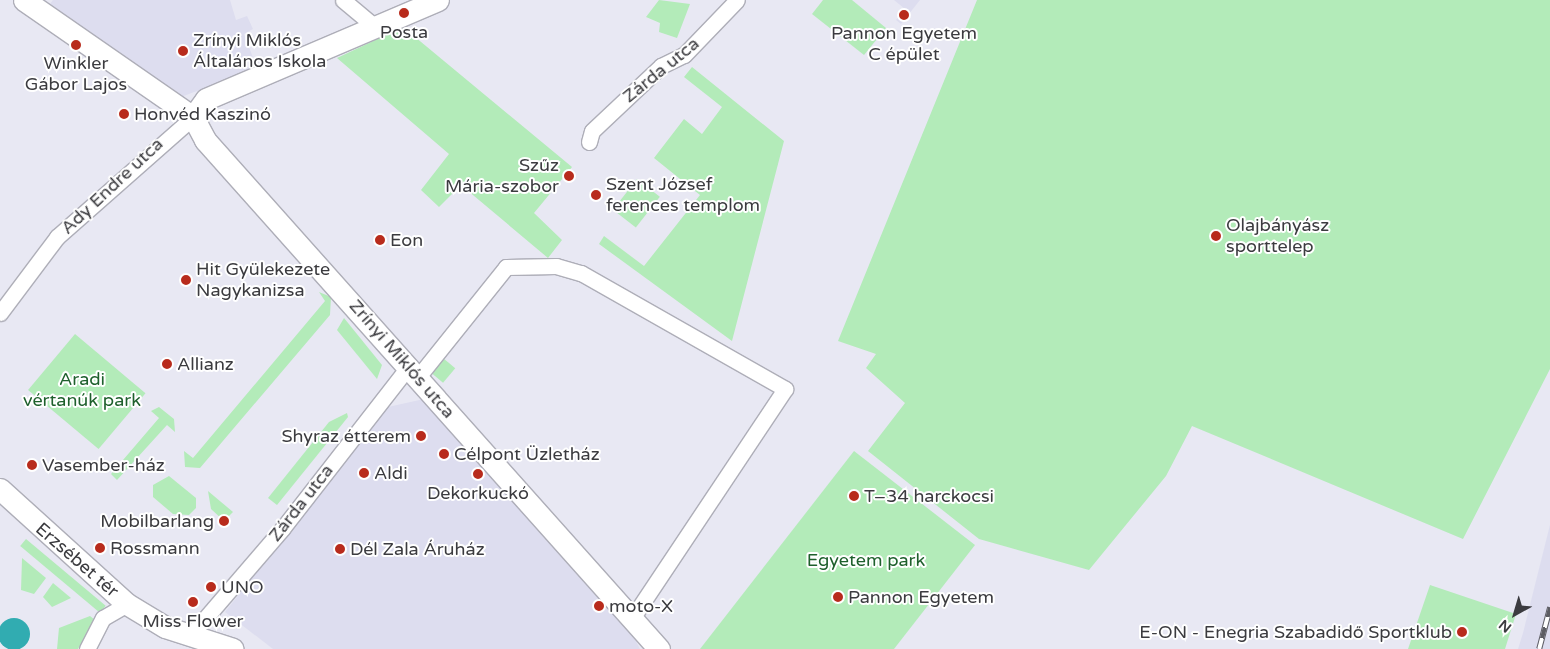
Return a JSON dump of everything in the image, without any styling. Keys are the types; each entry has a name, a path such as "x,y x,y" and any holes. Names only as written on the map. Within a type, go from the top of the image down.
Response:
{"main road":[{"name":"Zrínyi Miklós utca","path":"24,0 193,117 205,140 659,649"},
{"name":"Ady Endre utca","path":"193,117 206,99 438,0"},
{"name":"Erzsébet tér","path":"1,495 127,604"},
{"path":"127,604 152,621 190,636 233,649"}],"street":[{"path":"343,0 374,26"},
{"name":"Zárda utca","path":"589,142 592,130 661,66 684,55 737,0"},
{"name":"Ady Endre utca","path":"0,313 57,237 193,117"},
{"name":"Zárda utca","path":"190,636 413,371 506,267 556,266 581,272 785,388 632,618"},
{"name":"Erzsébet tér","path":"86,649 103,618 127,604"}],"shaded area":[{"name":"Zrínyi Miklós Általános Iskola","path":"53,0 230,0 236,20 247,16 253,29 244,34 257,68 181,97 50,4"},
{"name":"Pannon Egyetem C épület","path":"894,0 920,0 901,24 896,20 905,9"},
{"path":"424,399 634,637 640,649 273,649 225,612 388,407"},
{"path":"1550,525 1550,649 1518,649 1523,633"}],"green space":[{"path":"659,0 690,4 677,38 659,32 660,23 646,17"},
{"path":"823,0 852,0 886,28 864,55 812,14"},
{"name":"Olajbányász sporttelep","path":"977,0 1550,0 1550,369 1463,539 1192,426 1166,476 1089,570 979,539 868,451 905,403 866,368 876,354 838,341"},
{"path":"403,27 572,167 534,213 562,240 548,258 461,185 439,207 421,190 449,154 337,58"},
{"path":"692,67 784,141 732,341 599,244 604,236 644,266 700,195 654,158 684,119 702,134 722,107 684,77"},
{"path":"637,179 660,197 636,228 613,210"},
{"path":"319,292 331,297 330,315 200,468 185,467 184,451 193,458 325,301"},
{"path":"344,318 382,365 377,379 337,330"},
{"name":"Aradi vértanúk park","path":"75,334 145,393 99,449 28,390"},
{"path":"443,358 455,368 443,383 431,373"},
{"path":"159,407 174,419 175,432 167,425 117,480 111,474 159,418 151,411"},
{"path":"347,413 348,417 277,505 268,498 329,422"},
{"name":"Egyetem park","path":"854,451 975,545 894,649 700,649"},
{"path":"169,476 196,498 196,508 189,515 173,514 153,497 153,485"},
{"path":"208,491 233,512 224,521 211,509"},
{"path":"26,539 106,606 100,613 20,546"},
{"path":"22,558 46,578 34,594 21,590"},
{"path":"53,583 71,598 52,607 43,597"},
{"name":"E-ON - Enegria Szabadidő Sportklub","path":"1430,585 1516,614 1505,649 1408,649"},
{"path":"90,616 95,620 78,649 57,649 59,628"}],"water":[{"path":"14,618 25,623 30,634 25,645 14,650 3,645 -2,634 3,623"}],"railway":[{"path":"1539,649 1550,607"}],"place":[{"name":"Posta","path":"404,13"},
{"name":"Pannon Egyetem C épület","path":"904,15"},
{"name":"Winkler Gábor Lajos","path":"76,45"},
{"name":"Zrínyi Miklós Általános Iskola","path":"183,51"},
{"name":"Honvéd Kaszinó","path":"124,114"},
{"name":"Szűz Mária-szobor","path":"569,176"},
{"name":"Szent József ferences templom","path":"596,195"},
{"name":"Olajbányász sporttelep","path":"1216,236"},
{"name":"Eon","path":"380,240"},
{"name":"Hit Gyülekezete Nagykanizsa","path":"186,280"},
{"name":"Allianz","path":"167,364"},
{"name":"Shyraz étterem","path":"421,436"},
{"name":"Célpont Üzletház","path":"444,454"},
{"name":"Vasember-ház","path":"32,465"},
{"name":"Aldi","path":"364,473"},
{"name":"Dekorkuckó","path":"478,474"},
{"name":"T–34 harckocsi","path":"854,496"},
{"name":"Mobilbarlang","path":"224,521"},
{"name":"Rossmann","path":"100,548"},
{"name":"Dél Zala Áruház","path":"340,549"},
{"name":"UNO","path":"211,587"},
{"name":"Pannon Egyetem","path":"838,597"},
{"name":"Miss Flower","path":"193,602"},
{"name":"moto-X","path":"599,606"},
{"name":"E-ON - Enegria Szabadidő Sportklub","path":"1462,632"}]}
